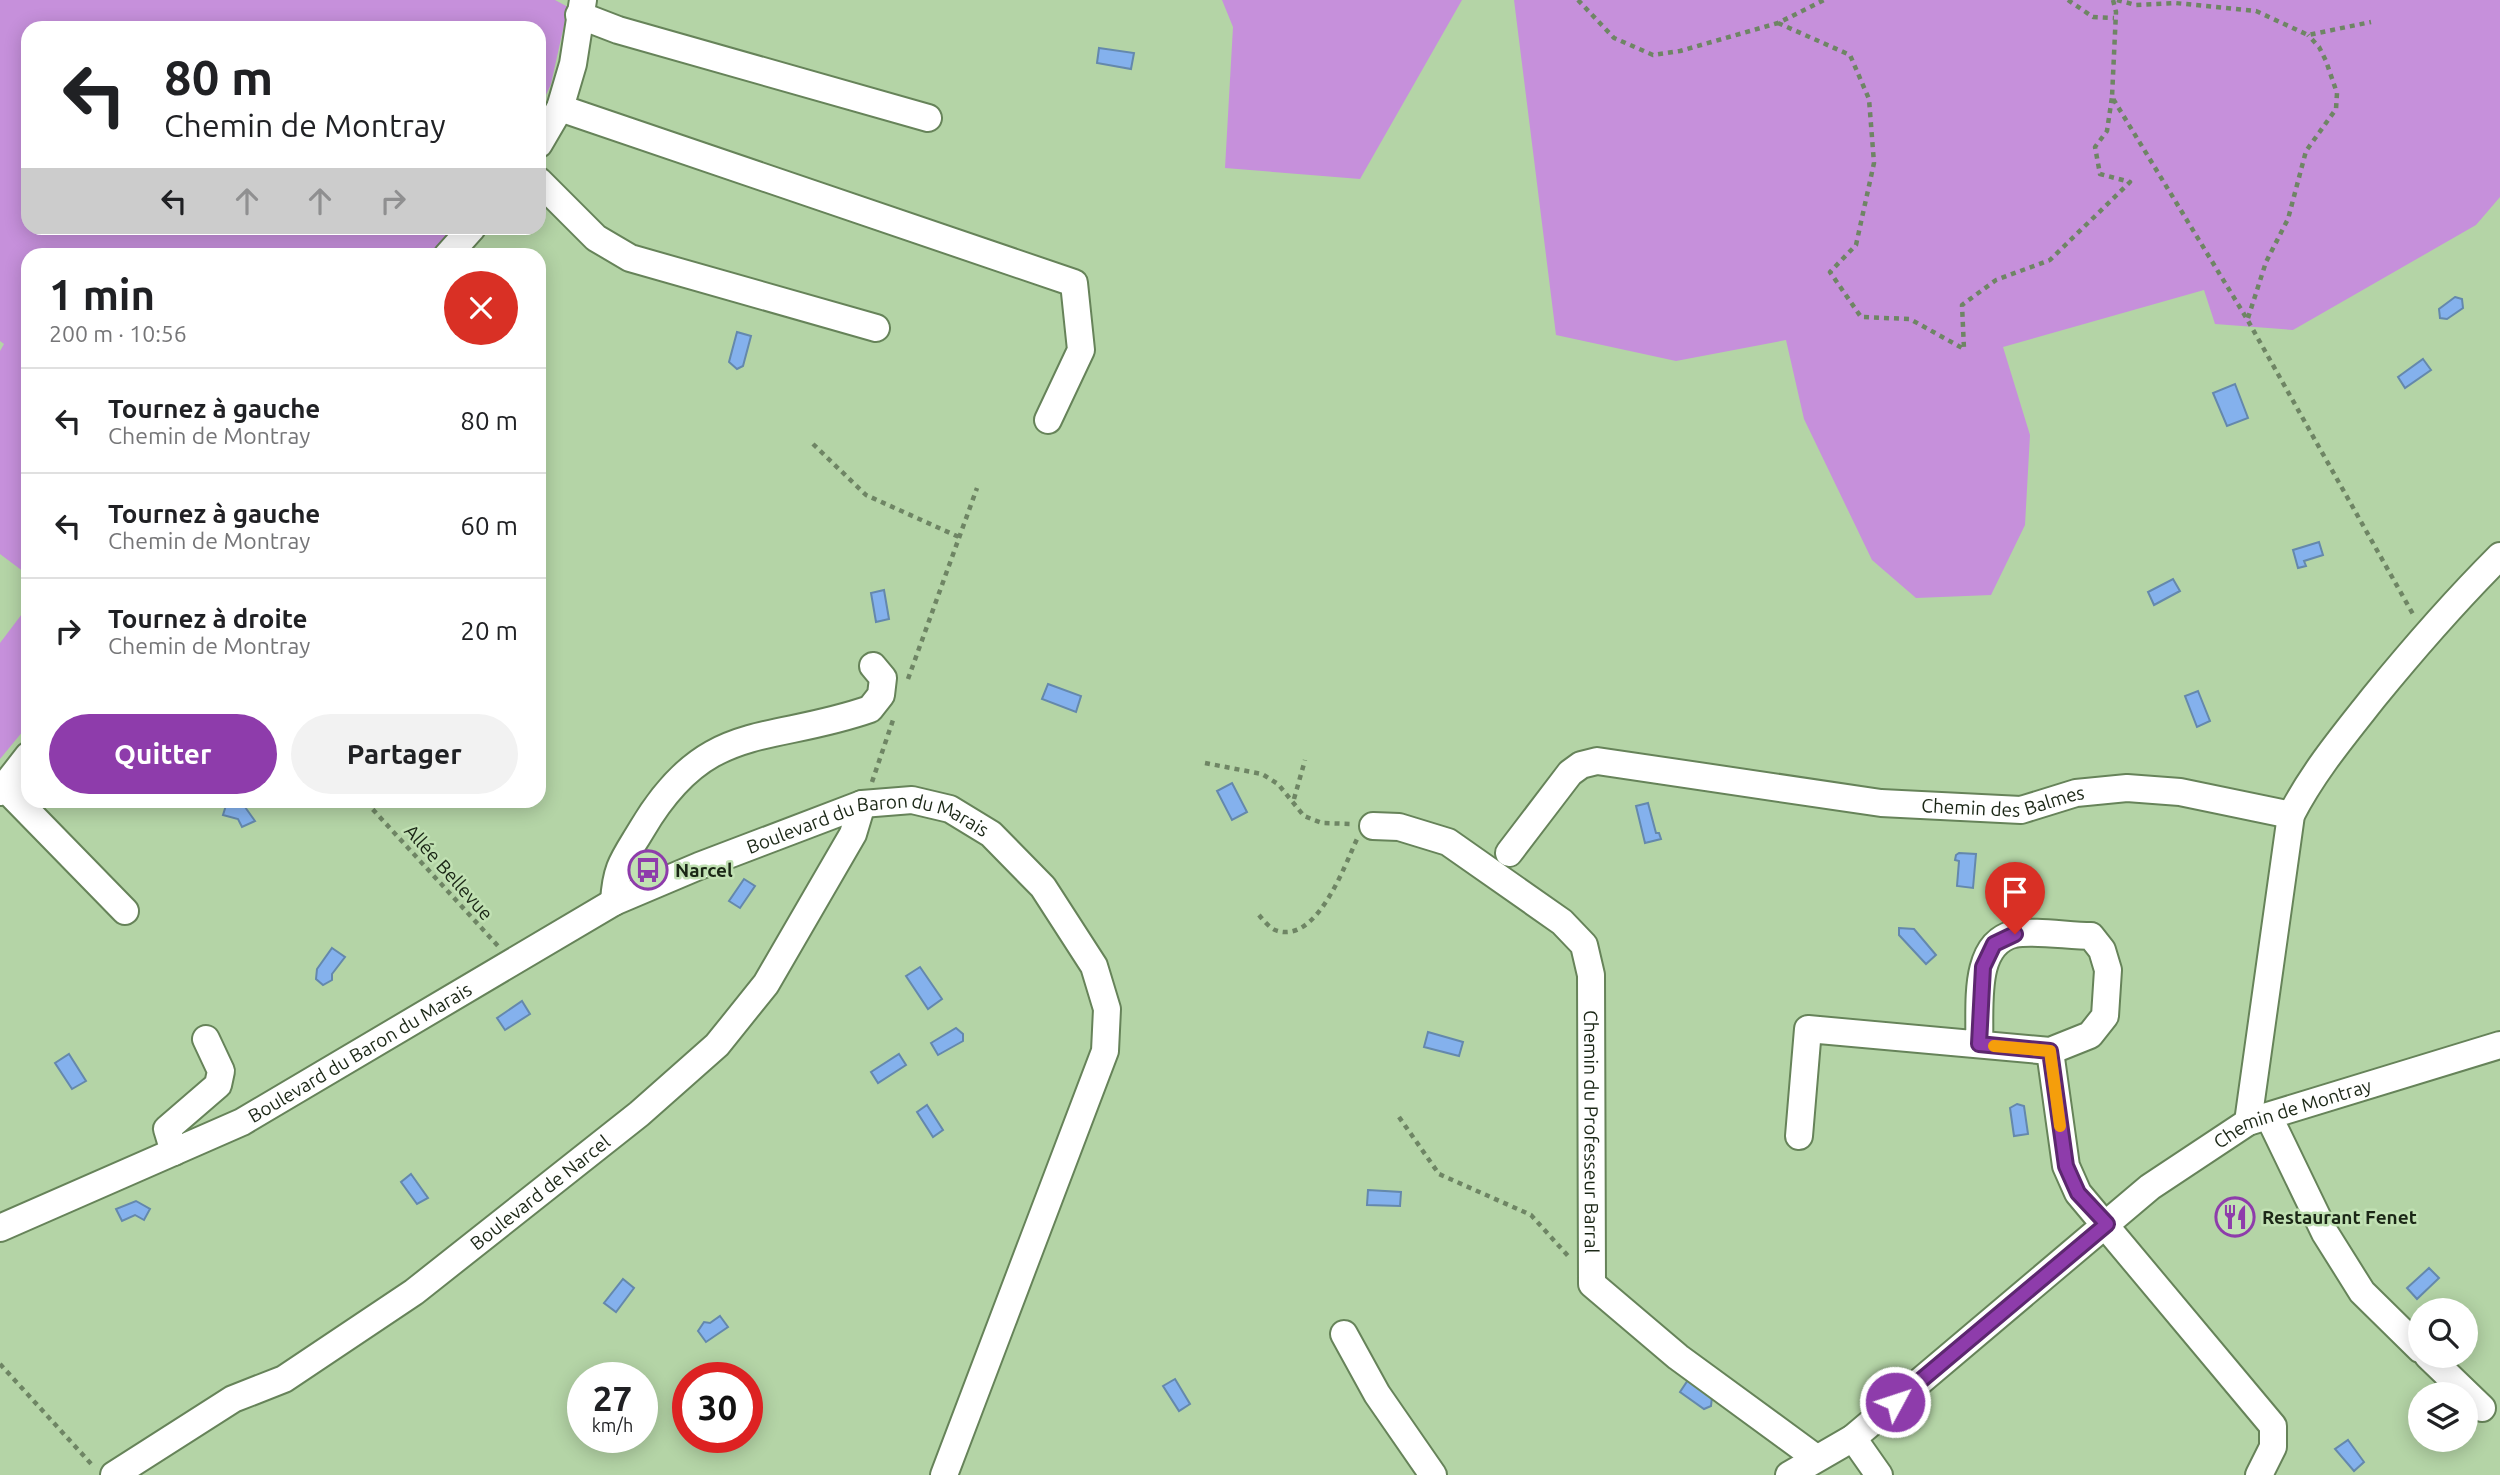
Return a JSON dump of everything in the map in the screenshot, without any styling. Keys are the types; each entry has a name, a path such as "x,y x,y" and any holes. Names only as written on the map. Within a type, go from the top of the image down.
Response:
{"street":[{"path":"546,132 560,108 573,64 581,8 618,30 928,118"},
{"path":"560,108 1074,283 1081,350 1048,420"},
{"path":"546,188 596,238 630,258 876,328"},
{"path":"2408,1337 2361,1292 2258,1120 2291,816 2313,775 2425,636 2500,556"},
{"path":"614,902 616,873 655,807 687,769 715,750 755,736 870,709 881,695 883,678 873,666"},
{"name":"Chemin des Balmes","path":"1509,853 1570,773 1581,765 1597,761 1881,803 2021,810 2076,793 2127,788 2180,792 2291,816"},
{"path":"21,765 2,789 125,912"},
{"name":"Boulevard du Baron du Marais","path":"0,1228 242,1122 614,902 699,866 867,804 912,800 950,809 991,834 1043,887 1094,966 1107,1009 1105,1051 944,1475"},
{"name":"Boulevard de Narcel","path":"114,1475 233,1399 284,1379 414,1292 639,1114 717,1045 766,984 853,834 867,804"},
{"name":"Chemin du Professeur Barral","path":"1374,826 1399,827 1448,842 1562,922 1584,945 1591,975 1592,1284"},
{"path":"1799,1136 1808,1029 2050,1051 2091,1035 2105,1016 2108,970 2102,950 2091,936 2015,934 1994,944 1983,967 1979,1044"},
{"path":"174,1152 167,1129 218,1084 221,1071 206,1039"},
{"name":"Chemin de Montray","path":"1789,1475 1853,1438 2150,1187 2258,1120 2500,1045"},
{"path":"2050,1051 2066,1166 2078,1193 2107,1224 2273,1426 2273,1447 2259,1475"},
{"path":"1592,1284 1678,1357 1816,1458"},
{"path":"1343,1334 1377,1394 1433,1475"},
{"path":"2440,1368 2482,1408"},
{"path":"1853,1438 1879,1475"}],"path":[{"path":"1578,0 1614,38 1653,55 1680,51 1778,23 1824,0"},
{"path":"2068,0 2093,17 2114,18"},
{"path":"1778,23 1850,55 1869,99 1874,163 1867,204 1856,245 1830,272 1861,317 1910,319 1964,349 1962,305 1996,280 2050,260 2130,182 2100,174 2095,147 2108,131 2112,97 2115,0 2136,5 2175,3 2256,11 2308,36 2319,47 2326,61 2337,93 2336,109 2306,151 2288,219 2266,262 2247,319"},
{"path":"2308,36 2371,22"},
{"path":"2112,97 2247,319 2425,636"},
{"path":"813,444 866,495 959,537"},
{"path":"904,690 977,488"},
{"path":"867,804 872,779 895,715"},
{"path":"1294,800 1305,760"},
{"path":"1205,763 1262,774 1278,784 1294,800 1304,816 1322,823 1374,826"},
{"name":"Allée Bellevue","path":"372,808 512,961"},
{"path":"1259,915 1274,930 1294,932 1312,923 1358,837 1374,826"},
{"path":"1399,1117 1439,1174 1531,1214 1592,1284"},
{"path":"0,1364 102,1475"}],"shaded area":[{"path":"0,0 555,0 568,7 551,84 546,95 546,21 21,21 21,235 449,235 437,248 21,248 21,570 0,554 0,351 4,344 0,341"},
{"path":"1222,0 1462,0 1360,179 1225,168 1233,27"},
{"path":"1514,0 2500,0 2500,197 2476,225 2293,330 2215,324 2204,290 2003,347 2030,435 2025,525 1991,595 1916,598 1872,560 1804,419 1786,340 1676,361 1556,335"},
{"path":"21,615 21,734 0,759 0,643"}],"water":[{"path":"1099,48 1134,53 1131,69 1097,63"},
{"path":"2455,297 2462,299 2463,308 2447,319 2440,318 2439,309"},
{"path":"737,332 751,336 743,366 737,369 729,362"},
{"path":"2423,359 2431,370 2405,388 2398,377"},
{"path":"2235,384 2248,418 2227,426 2213,393"},
{"path":"2319,542 2323,555 2304,561 2306,566 2298,568 2293,550"},
{"path":"2173,579 2180,591 2154,605 2148,592"},
{"path":"884,590 889,619 876,622 871,593"},
{"path":"1048,684 1081,696 1076,712 1042,699"},
{"path":"2198,691 2210,721 2197,727 2185,696"},
{"path":"1232,783 1247,812 1232,820 1217,791"},
{"path":"1648,803 1656,833 1659,833 1661,839 1645,843 1636,806"},
{"path":"225,808 246,808 255,821 242,827 238,819 223,815"},
{"path":"1959,853 1976,854 1973,888 1957,886 1959,861 1955,860"},
{"path":"744,879 755,886 740,908 729,901"},
{"path":"1899,928 1914,929 1936,955 1926,964 1899,935"},
{"path":"332,948 345,957 332,974 332,980 323,985 316,979 317,969"},
{"path":"920,967 942,999 928,1009 906,976"},
{"path":"522,1001 530,1014 505,1030 497,1018"},
{"path":"956,1028 963,1034 963,1041 938,1055 931,1043"},
{"path":"1428,1032 1463,1042 1459,1056 1424,1047"},
{"path":"69,1054 86,1081 72,1089 55,1063"},
{"path":"899,1054 906,1065 878,1083 871,1072"},
{"path":"2017,1104 2024,1106 2028,1134 2014,1136 2010,1108"},
{"path":"927,1105 943,1130 933,1137 917,1112"},
{"path":"411,1174 428,1198 417,1204 401,1182"},
{"path":"1368,1190 1401,1192 1400,1206 1367,1205"},
{"path":"136,1201 150,1209 144,1220 135,1215 122,1221 116,1209"},
{"path":"2429,1268 2439,1278 2418,1298 2407,1288"},
{"path":"623,1279 634,1288 616,1312 604,1303"},
{"path":"720,1316 728,1327 706,1342 698,1331 704,1322 710,1323"},
{"path":"1175,1379 1190,1404 1179,1411 1163,1386"},
{"path":"1688,1380 1712,1397 1711,1406 1704,1409 1680,1392"},
{"path":"2348,1440 2364,1462 2354,1471 2335,1449"}],"slow traffic":[{"path":"1994,1046 2050,1051 2060,1126"}],"place":[{"name":"Narcel","path":"648,870"},
{"name":"Restaurant Fenet","path":"2235,1217"}],"route":[{"path":"1895,1402 2107,1224 2078,1193 2066,1166 2050,1051 1979,1044 1983,967 1994,944 2015,934"}]}
